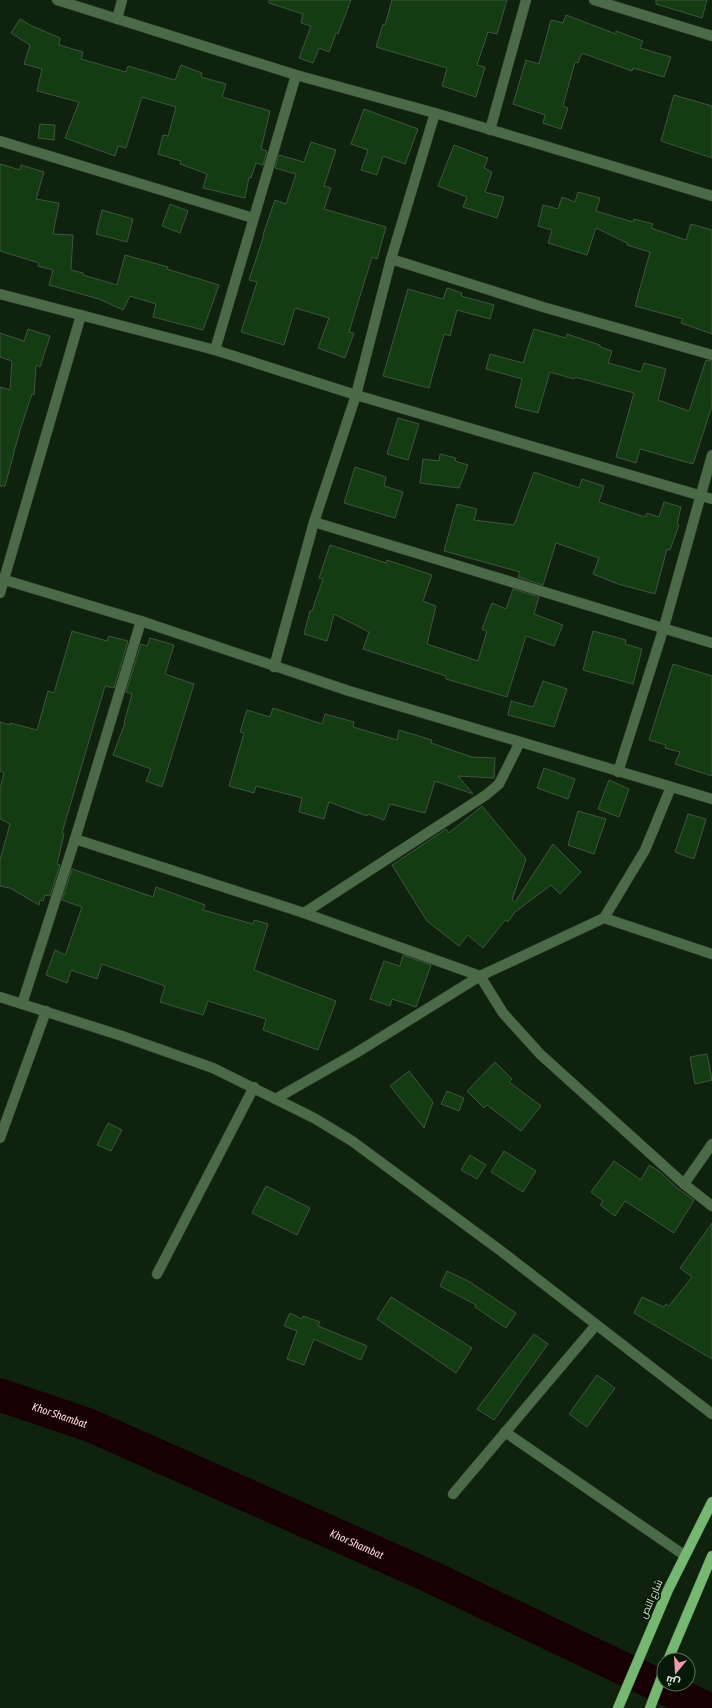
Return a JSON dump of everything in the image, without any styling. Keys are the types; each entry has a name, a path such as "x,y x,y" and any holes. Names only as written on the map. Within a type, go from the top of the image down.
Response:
{"main road":[{"name":"شارع النص","path":"618,1708 639,1656 684,1555 712,1502"},
{"path":"671,1652 712,1556"},
{"path":"650,1708 656,1692"}],"street":[{"path":"57,0 296,75 435,113 712,196"},
{"path":"117,19 122,0"},
{"path":"490,130 526,0"},
{"path":"594,0 712,36"},
{"path":"215,350 296,75"},
{"path":"274,667 314,522 356,395 391,259 435,113"},
{"path":"0,141 253,218"},
{"path":"391,259 543,307 712,355"},
{"path":"0,294 215,350 356,395 712,499"},
{"path":"0,593 81,315"},
{"path":"618,772 664,628 712,455"},
{"path":"314,522 712,643"},
{"path":"5,580 141,621 274,667 618,772 712,799"},
{"path":"22,1004 75,839 141,621"},
{"path":"304,913 486,795 499,784 520,742"},
{"path":"277,1098 356,1053 480,976 604,918 645,850 671,787"},
{"path":"75,839 304,913 480,976 503,1013 540,1054 684,1184 712,1206"},
{"path":"604,918 712,954"},
{"path":"0,997 46,1011 213,1068 277,1098 314,1118 352,1141 501,1251 712,1414"},
{"path":"0,1138 46,1011"},
{"path":"157,1274 254,1087"},
{"path":"684,1184 712,1144"},
{"path":"453,1494 596,1325"},
{"path":"506,1432 684,1555"}],"building":[{"path":"269,0 351,0 338,34 336,33 329,52 319,48 313,63 299,58 311,26 301,23 303,14 269,3"},
{"path":"392,0 507,0 497,34 488,32 477,65 485,67 476,97 442,86 447,68 376,47 383,24 385,25"},
{"path":"656,0 707,0 702,18 656,4"},
{"path":"566,15 616,34 616,31 643,41 640,48 671,57 664,77 633,68 632,71 582,53 578,63 575,62 563,106 568,108 561,129 543,123 545,115 513,104 526,60 539,64 551,20 563,23"},
{"path":"20,19 60,38 59,45 83,52 81,59 126,72 128,66 175,80 181,65 202,73 201,77 226,84 222,97 270,111 261,149 267,151 263,165 256,163 251,178 249,177 245,198 203,188 207,174 180,164 181,161 158,154 163,135 168,136 176,107 142,97 126,148 118,146 115,156 65,138 79,102 37,91 42,69 24,64 30,45 11,33"},
{"path":"674,95 712,106 712,158 661,141"},
{"path":"364,109 418,129 405,164 383,156 377,175 361,170 368,150 351,144"},
{"path":"40,124 55,125 54,140 38,138"},
{"path":"311,142 336,150 324,186 331,188 324,209 386,227 377,259 372,257 349,332 354,333 345,358 318,348 329,318 295,308 284,345 241,332 257,282 249,280 275,200 286,204 296,174 275,168 279,155 304,162"},
{"path":"454,145 488,158 484,168 492,172 485,192 504,197 497,218 463,207 467,197 438,186"},
{"path":"0,164 20,170 21,165 44,172 36,199 59,203 53,234 73,235 71,270 117,285 125,255 168,267 167,269 219,285 203,330 153,317 156,304 130,296 123,310 99,299 49,285 53,270 38,266 39,263 0,251"},
{"path":"578,192 600,198 596,211 633,222 634,219 653,224 651,228 686,240 691,224 712,230 712,334 681,323 683,319 635,306 650,252 627,245 627,243 596,228 587,255 548,243 552,230 538,226 543,205 558,209 562,197 575,202"},
{"path":"170,204 188,211 180,233 162,226"},
{"path":"102,210 133,219 127,242 96,234"},
{"path":"447,288 462,293 461,296 494,305 490,319 457,310 450,336 444,334 429,388 383,376 408,289 443,299"},
{"path":"28,329 50,336 40,367 36,365 34,395 32,394 20,430 5,486 0,486 0,387 10,390 12,361 0,357 0,333 24,341"},
{"path":"534,329 566,338 567,334 600,345 600,347 612,351 608,363 641,372 644,363 666,369 658,400 689,411 706,360 712,361 712,406 693,464 640,449 636,463 616,457 634,393 575,377 574,379 550,372 538,413 515,407 522,379 486,369 490,354 523,363"},
{"path":"398,418 419,424 408,460 387,454"},
{"path":"440,454 456,458 455,461 468,465 459,488 420,483 423,459 439,461"},
{"path":"355,467 386,477 384,486 403,492 395,518 344,503"},
{"path":"534,472 579,488 582,479 604,486 599,502 645,517 647,513 659,517 664,502 681,507 677,524 679,525 670,550 667,549 655,594 618,584 593,574 599,558 556,543 543,585 518,577 520,572 444,551 457,504 477,509 474,520 514,525"},
{"path":"330,545 386,563 387,560 432,575 423,601 436,606 427,644 478,661 487,631 482,629 492,603 506,609 513,589 539,597 534,614 563,625 554,646 526,636 507,697 446,679 446,676 363,649 369,632 334,614 327,641 304,634 310,611 312,611 323,579 319,578"},
{"path":"72,631 107,641 109,636 128,641 114,688 105,686 62,833 64,834 57,864 60,865 50,896 45,895 43,901 40,900 39,905 10,888 0,886 0,860 10,824 0,819 0,789 4,773 0,771 0,722 37,730 48,691 54,693"},
{"path":"593,631 626,640 625,644 642,649 633,684 583,670"},
{"path":"150,638 174,645 165,674 194,684 162,787 146,781 151,769 113,755 125,723 132,694 126,692 141,644 147,646"},
{"path":"673,664 712,676 712,776 675,764 680,752 665,748 666,745 649,740"},
{"path":"543,681 567,689 554,727 508,715 511,701 533,707"},
{"path":"273,708 322,724 325,714 354,722 353,727 397,740 399,730 432,740 431,743 472,757 495,758 494,778 458,776 473,794 435,781 425,813 390,804 384,820 368,814 367,816 329,802 324,819 299,812 302,798 256,786 254,793 229,786 244,733 240,732 247,710 270,717"},
{"path":"544,768 575,779 568,799 537,788"},
{"path":"609,780 629,789 619,817 598,809"},
{"path":"482,806 526,859 512,900 515,902 553,844 581,872 560,894 551,885 515,912 508,922 505,920 483,948 468,935 459,946 427,921 392,865 446,829 449,833"},
{"path":"578,811 606,819 594,854 568,845"},
{"path":"688,814 706,819 694,859 675,852"},
{"path":"72,869 153,897 156,887 205,905 203,910 253,924 254,920 268,924 254,970 336,1001 318,1050 263,1030 266,1019 208,1001 203,1015 160,1002 165,986 102,964 97,979 71,970 67,983 46,975 55,950 65,955 82,907 62,900"},
{"path":"403,955 431,965 416,1007 392,999 390,1006 370,999 384,961 400,966"},
{"path":"707,1054 712,1080 695,1084 690,1057"},
{"path":"495,1062 512,1079 509,1082 541,1106 521,1131 487,1105 484,1108 467,1091"},
{"path":"409,1071 433,1102 424,1128 390,1086"},
{"path":"447,1091 464,1098 459,1111 441,1104"},
{"path":"108,1123 122,1130 111,1151 97,1145"},
{"path":"504,1151 536,1171 523,1192 491,1172"},
{"path":"470,1155 486,1165 477,1179 461,1170"},
{"path":"614,1161 641,1180 649,1165 659,1171 677,1188 694,1200 674,1233 625,1201 615,1216 600,1205 603,1201 591,1192"},
{"path":"266,1186 310,1208 297,1235 252,1213"},
{"path":"712,1223 712,1359 634,1313 642,1297 664,1307 666,1304 669,1306 692,1277 680,1268"},
{"path":"447,1271 470,1282 516,1313 506,1328 475,1307 476,1305 440,1286"},
{"path":"391,1297 472,1348 456,1373 377,1319"},
{"path":"290,1313 302,1319 303,1316 320,1322 318,1326 367,1346 361,1360 314,1339 304,1365 287,1359 297,1331 284,1326"},
{"path":"534,1334 548,1344 494,1420 477,1409"},
{"path":"597,1375 615,1388 587,1427 569,1414"}],"waterway":[{"name":"Khor Shambat","path":"0,1395 89,1425 429,1576 706,1708"}]}
